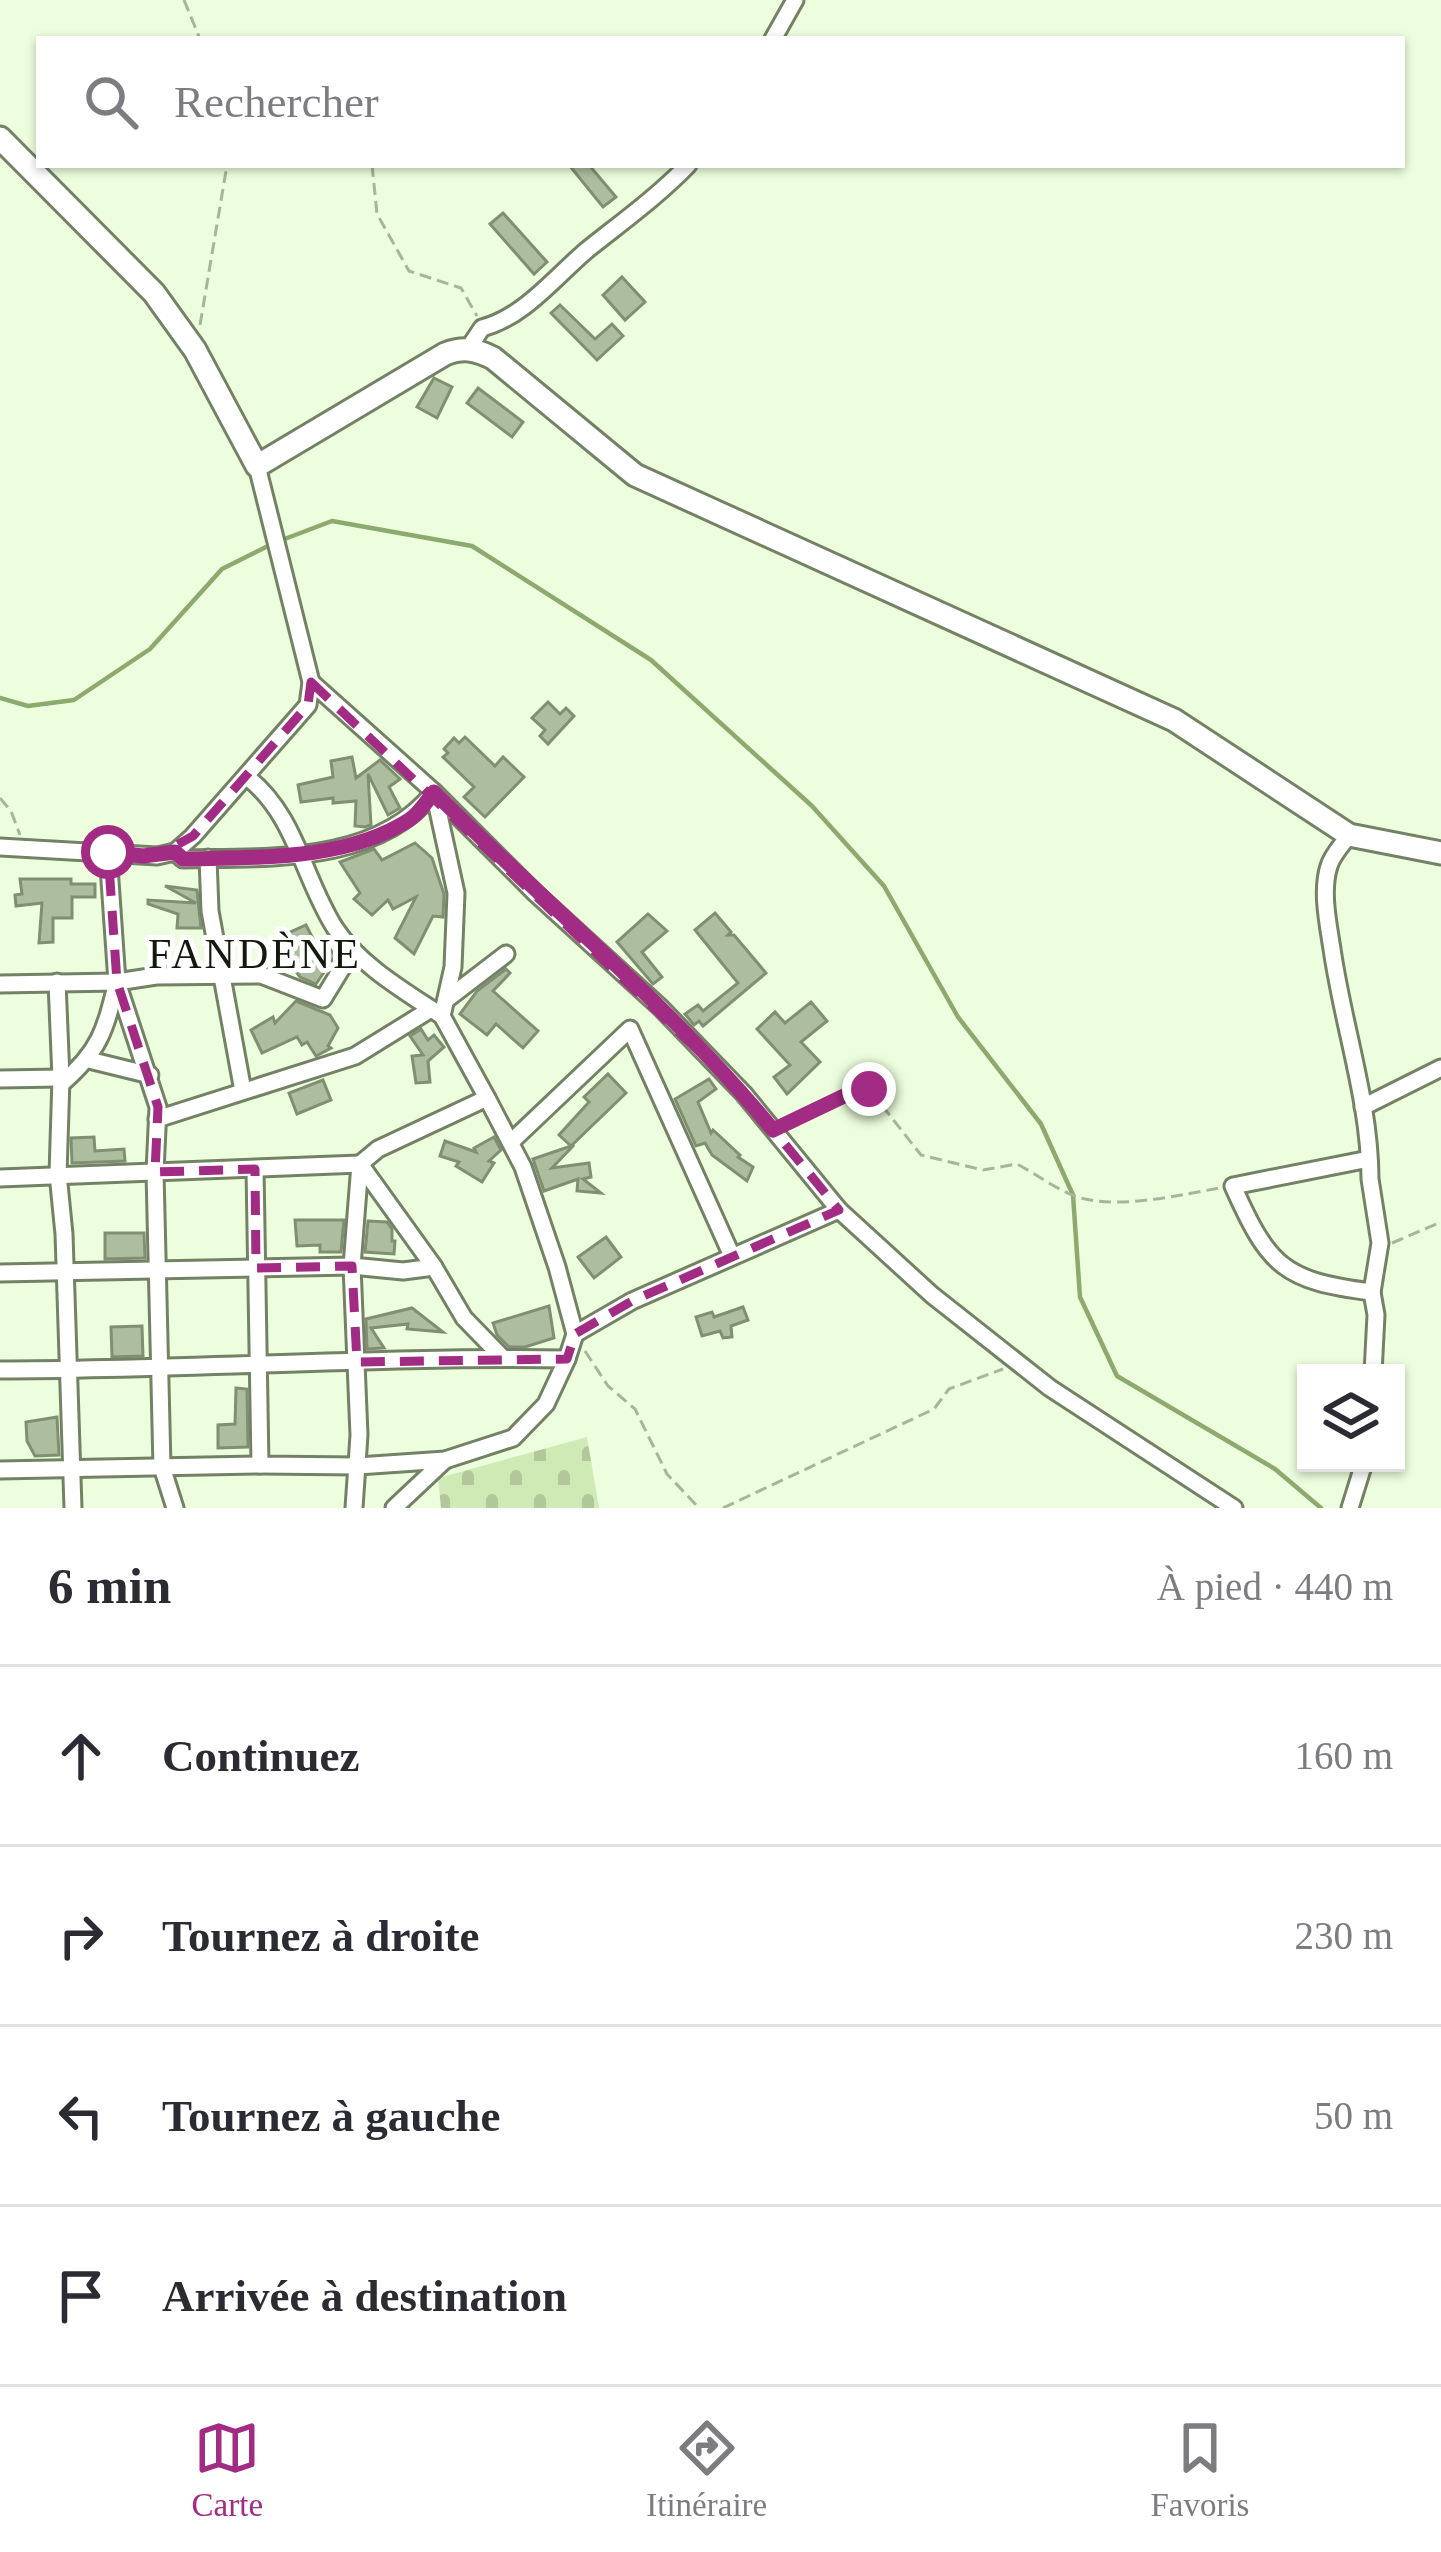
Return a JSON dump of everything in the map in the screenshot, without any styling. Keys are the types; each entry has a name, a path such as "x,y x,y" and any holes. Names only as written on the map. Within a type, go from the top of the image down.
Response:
{"main road":[{"path":"0,138 154,293 195,350 257,466 427,364 468,349 493,358 635,475 1174,720 1349,835 1441,853"}],"street":[{"path":"775,36 795,0"},
{"path":"468,349 482,328 505,322 657,197 685,168"},
{"path":"0,847 143,856 175,852 308,705 311,682 257,466"},
{"path":"311,682 661,1008 773,1130 838,1210 932,1295 1131,1444 1234,1508"},
{"path":"0,1470 358,1466 445,1460 513,1438 547,1404 567,1359 575,1334 512,1141 439,1009 353,950 336,930 280,812 248,776"},
{"path":"175,852 183,859 208,859 362,844 413,818 434,792"},
{"path":"434,792 456,893 453,967 439,1009"},
{"path":"1349,835 1329,862 1325,890 1339,999 1363,1107 1379,1247 1372,1292 1373,1364"},
{"path":"108,852 117,982 151,1076 158,1119 155,1172 162,1467 175,1508"},
{"path":"208,859 210,911 243,1091"},
{"path":"0,984 261,975 323,1000 353,950"},
{"path":"158,1119 355,1056 439,1009 506,955"},
{"path":"57,982 58,1174 73,1508"},
{"path":"0,1079 61,1081 89,1060 108,1020 117,982"},
{"path":"512,1141 630,1030 732,1256"},
{"path":"89,1060 151,1076"},
{"path":"1363,1107 1441,1068"},
{"path":"0,1178 361,1164 378,1149 487,1098"},
{"path":"1370,1160 1233,1186 1254,1234 1284,1269 1324,1286 1372,1292"},
{"path":"354,1508 358,1466 352,1266 361,1164"},
{"path":"361,1164 464,1318 502,1358"},
{"path":"254,1169 260,1465"},
{"path":"575,1334 632,1301 838,1210"},
{"path":"0,1273 434,1267"},
{"path":"0,1370 567,1359"},
{"path":"394,1508 445,1460"},
{"path":"1350,1508 1361,1472"}],"path":[{"path":"184,0 199,36"},
{"path":"195,350 226,168"},
{"path":"372,168 376,214 409,271 460,288 482,328"},
{"path":"0,798 25,848"},
{"path":"773,1130 869,1089 921,1155 983,1170 1017,1164 1072,1196 1090,1201 1140,1201 1233,1186"},
{"path":"1379,1247 1441,1222"},
{"path":"575,1334 608,1386 635,1409 667,1474 699,1508"},
{"path":"723,1508 934,1409 949,1389 1018,1363"}],"highlighted area":[{"path":"311,682 744,1094 839,1210 632,1301 575,1334 567,1359 357,1362 352,1266 256,1268 255,1169 155,1172 158,1107 117,982 108,852 157,856 193,836 308,705"}],"green space":[{"path":"587,1437 599,1508 441,1508 438,1478"}],"building":[{"path":"571,168 592,168 616,197 603,207"},
{"path":"503,213 547,262 534,274 490,224"},
{"path":"622,277 645,302 625,320 603,295"},
{"path":"560,305 595,339 612,324 623,336 597,360 551,313"},
{"path":"434,378 452,387 437,418 417,407"},
{"path":"478,388 523,422 512,437 467,403"},
{"path":"548,702 560,714 566,708 574,716 548,744 540,736 545,730 532,718"},
{"path":"465,737 495,766 503,757 524,777 485,817 464,797 474,787 443,757 454,738 459,743"},
{"path":"352,757 356,778 380,760 400,779 389,787 400,808 388,815 368,774 371,825 365,827 355,826 356,801 301,802 298,785 333,777 331,761"},
{"path":"415,843 432,858 444,894 443,917 433,916 414,954 395,938 416,897 393,909 388,900 372,915 354,899 360,893 340,862 374,849 382,860"},
{"path":"20,879 95,884 95,897 72,897 72,918 53,918 53,942 39,943 42,903 16,906 15,895 22,894"},
{"path":"165,886 197,890 201,928 177,928 178,914 148,904 148,900 196,903"},
{"path":"715,913 731,932 728,935 734,935 766,973 703,1026 699,1021 694,1025 685,1014 698,1005 703,1011 738,983 695,930"},
{"path":"648,914 667,931 642,952 662,977 653,984 617,942"},
{"path":"306,925 322,956 330,949 335,956 316,984 300,977 287,959 273,963 266,943"},
{"path":"506,969 510,973 493,991 538,1031 523,1048 496,1024 487,1035 460,1014 477,991"},
{"path":"296,1001 330,1015 338,1028 331,1048 316,1056 297,1037 262,1053 251,1030 273,1017 275,1023"},
{"path":"811,1002 827,1021 801,1042 820,1062 787,1094 774,1077 790,1065 757,1029 775,1012 785,1023"},
{"path":"421,1029 428,1040 434,1035 444,1047 428,1061 430,1082 416,1083 412,1056 423,1055 410,1036"},
{"path":"608,1074 626,1093 571,1146 559,1135 589,1102 584,1097"},
{"path":"709,1079 716,1089 698,1102 711,1133 713,1130 753,1167 747,1181 712,1155 705,1143 696,1146 675,1099"},
{"path":"323,1080 331,1100 297,1114 289,1093"},
{"path":"94,1137 95,1151 124,1149 125,1161 72,1163 71,1138"},
{"path":"494,1137 501,1150 489,1161 494,1163 482,1182 456,1166 459,1162 440,1156 445,1141 476,1152 474,1148"},
{"path":"574,1145 552,1168 589,1163 591,1177 583,1179 601,1193 577,1191 578,1179 544,1191 533,1159"},
{"path":"295,1220 344,1220 341,1252 320,1252 320,1245 297,1246"},
{"path":"368,1221 387,1222 395,1241 394,1254 365,1252"},
{"path":"105,1233 144,1233 145,1258 105,1259"},
{"path":"606,1237 621,1257 594,1278 578,1257"},
{"path":"549,1306 554,1338 509,1347 497,1335 493,1323"},
{"path":"743,1307 748,1320 731,1326 732,1337 723,1338 720,1331 702,1336 696,1317 712,1312 714,1317"},
{"path":"412,1308 443,1332 407,1329 408,1324 371,1328 384,1348 367,1349 366,1319"},
{"path":"142,1326 143,1356 112,1357 111,1327"},
{"path":"236,1388 247,1389 248,1447 218,1448 218,1425 235,1424"},
{"path":"57,1417 59,1455 35,1456 27,1441 26,1422"}],"waterway":[{"path":"282,540 332,521 472,546 651,660 812,806 884,886 958,1017 1041,1124 1073,1195 1080,1297 1117,1376 1275,1469 1321,1508"},
{"path":"0,698 28,706 74,700 150,649 222,569 272,544"}],"district":[{"name":"FANDÈNE","path":"255,954"}],"route":[{"path":"108,852 143,856 175,852 183,859 270,856 362,844 413,818 434,792 661,1008 773,1130 869,1089"}]}
